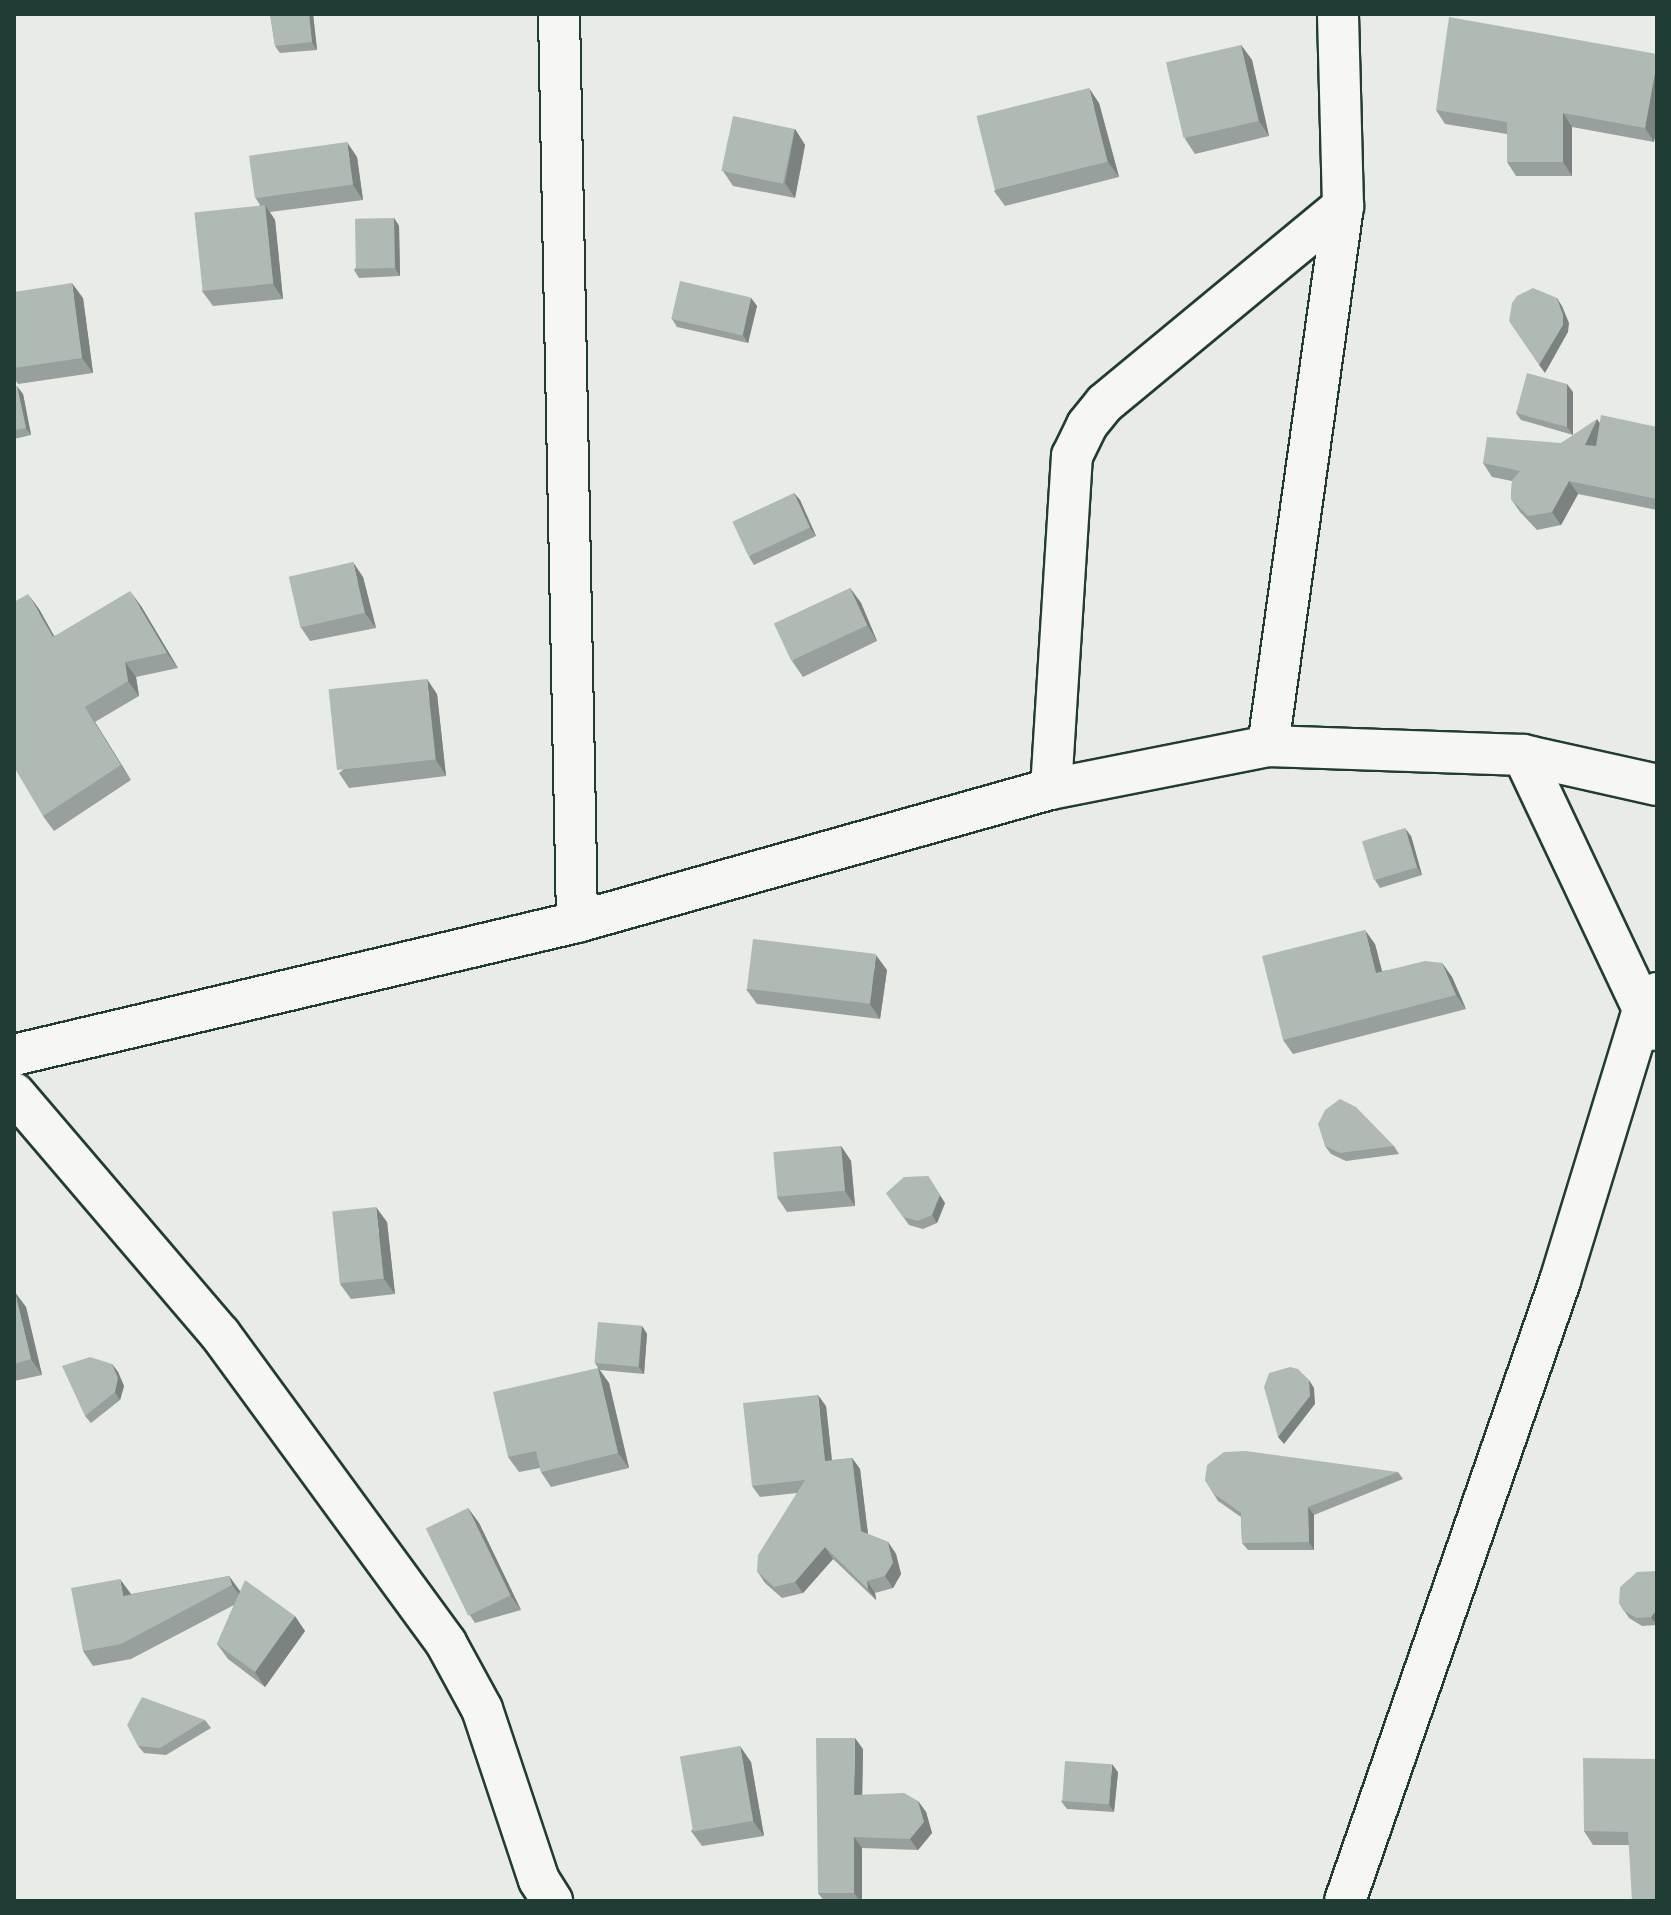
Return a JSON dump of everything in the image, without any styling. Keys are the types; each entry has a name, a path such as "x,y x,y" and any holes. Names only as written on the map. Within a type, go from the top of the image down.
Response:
{"street":[{"path":"559,14 577,922"},
{"path":"1268,746 1343,206 1338,14"},
{"path":"1051,789 1072,456 1087,425 1105,403 1343,206"},
{"path":"14,1055 577,922 1051,789 1268,746 1523,755 1657,785"},
{"path":"1345,1901 1653,1013 1523,755"},
{"path":"14,1093 220,1334 446,1643 482,1709 539,1880 552,1901"}],"building":[{"path":"270,14 309,14 312,42 275,46"},
{"path":"1449,17 1657,54 1645,128 1563,113 1563,162 1507,162 1507,122 1436,110"},
{"path":"1241,45 1259,121 1184,138 1166,62"},
{"path":"1089,88 1107,162 995,190 976,116"},
{"path":"733,116 795,129 783,184 721,171"},
{"path":"347,142 353,185 255,198 249,156"},
{"path":"265,205 273,284 203,291 194,212"},
{"path":"394,218 395,268 356,269 355,219"},
{"path":"680,281 751,297 742,335 671,319"},
{"path":"72,283 82,358 14,368 14,292"},
{"path":"1533,288 1557,298 1563,315 1563,325 1539,365 1509,321 1512,303 1517,296"},
{"path":"1527,373 1567,384 1567,427 1516,413"},
{"path":"17,386 26,428 14,430 14,387"},
{"path":"1601,415 1657,427 1657,499 1569,481 1552,512 1528,516 1511,499 1512,480 1520,471 1483,463 1487,437 1561,443 1597,419 1585,445 1596,446"},
{"path":"794,493 810,527 748,556 732,522"},
{"path":"353,562 365,613 300,628 289,577"},
{"path":"850,588 867,625 791,661 774,623"},
{"path":"130,591 167,653 125,662 128,681 85,707 121,765 43,816 14,767 14,602 28,594 53,637"},
{"path":"427,679 435,760 337,770 329,689"},
{"path":"1405,828 1417,867 1374,880 1362,841"},
{"path":"1365,930 1376,973 1425,961 1442,963 1456,995 1283,1040 1262,956"},
{"path":"753,939 876,954 870,1004 747,989"},
{"path":"1340,1099 1356,1107 1394,1146 1340,1153 1325,1146 1318,1124 1325,1110"},
{"path":"841,1146 845,1191 777,1197 773,1152"},
{"path":"928,1176 940,1195 932,1215 918,1221 903,1217 886,1193 904,1177"},
{"path":"376,1207 384,1279 340,1283 332,1212"},
{"path":"14,1293 31,1359 14,1364"},
{"path":"598,1322 642,1326 638,1367 594,1363"},
{"path":"90,1357 112,1364 118,1378 115,1392 85,1416 62,1366"},
{"path":"1290,1367 1298,1369 1309,1380 1310,1396 1278,1437 1264,1387 1269,1373"},
{"path":"598,1368 618,1453 541,1472 536,1451 508,1457 493,1392"},
{"path":"818,1395 825,1461 852,1458 861,1531 888,1542 893,1563 885,1576 867,1581 868,1589 825,1547 795,1582 774,1587 757,1571 758,1555 805,1480 752,1486 743,1403"},
{"path":"1246,1451 1398,1472 1308,1507 1309,1542 1242,1543 1241,1513 1213,1493 1205,1480 1207,1465 1224,1452"},
{"path":"468,1508 511,1595 468,1616 426,1529"},
{"path":"1657,1571 1657,1610 1651,1617 1636,1618 1623,1610 1619,1603 1620,1587 1637,1572"},
{"path":"229,1576 232,1585 121,1644 83,1651 71,1588 120,1579 123,1596"},
{"path":"245,1580 295,1616 255,1672 217,1644"},
{"path":"142,1697 205,1720 160,1748 138,1746 127,1725"},
{"path":"816,1738 855,1738 854,1795 904,1793 918,1801 924,1822 910,1839 854,1837 854,1893 818,1893"},
{"path":"740,1746 753,1821 693,1831 680,1757"},
{"path":"1583,1758 1657,1759 1657,1901 1632,1901 1628,1832 1584,1831"},
{"path":"1065,1761 1112,1764 1109,1804 1062,1801"}]}
